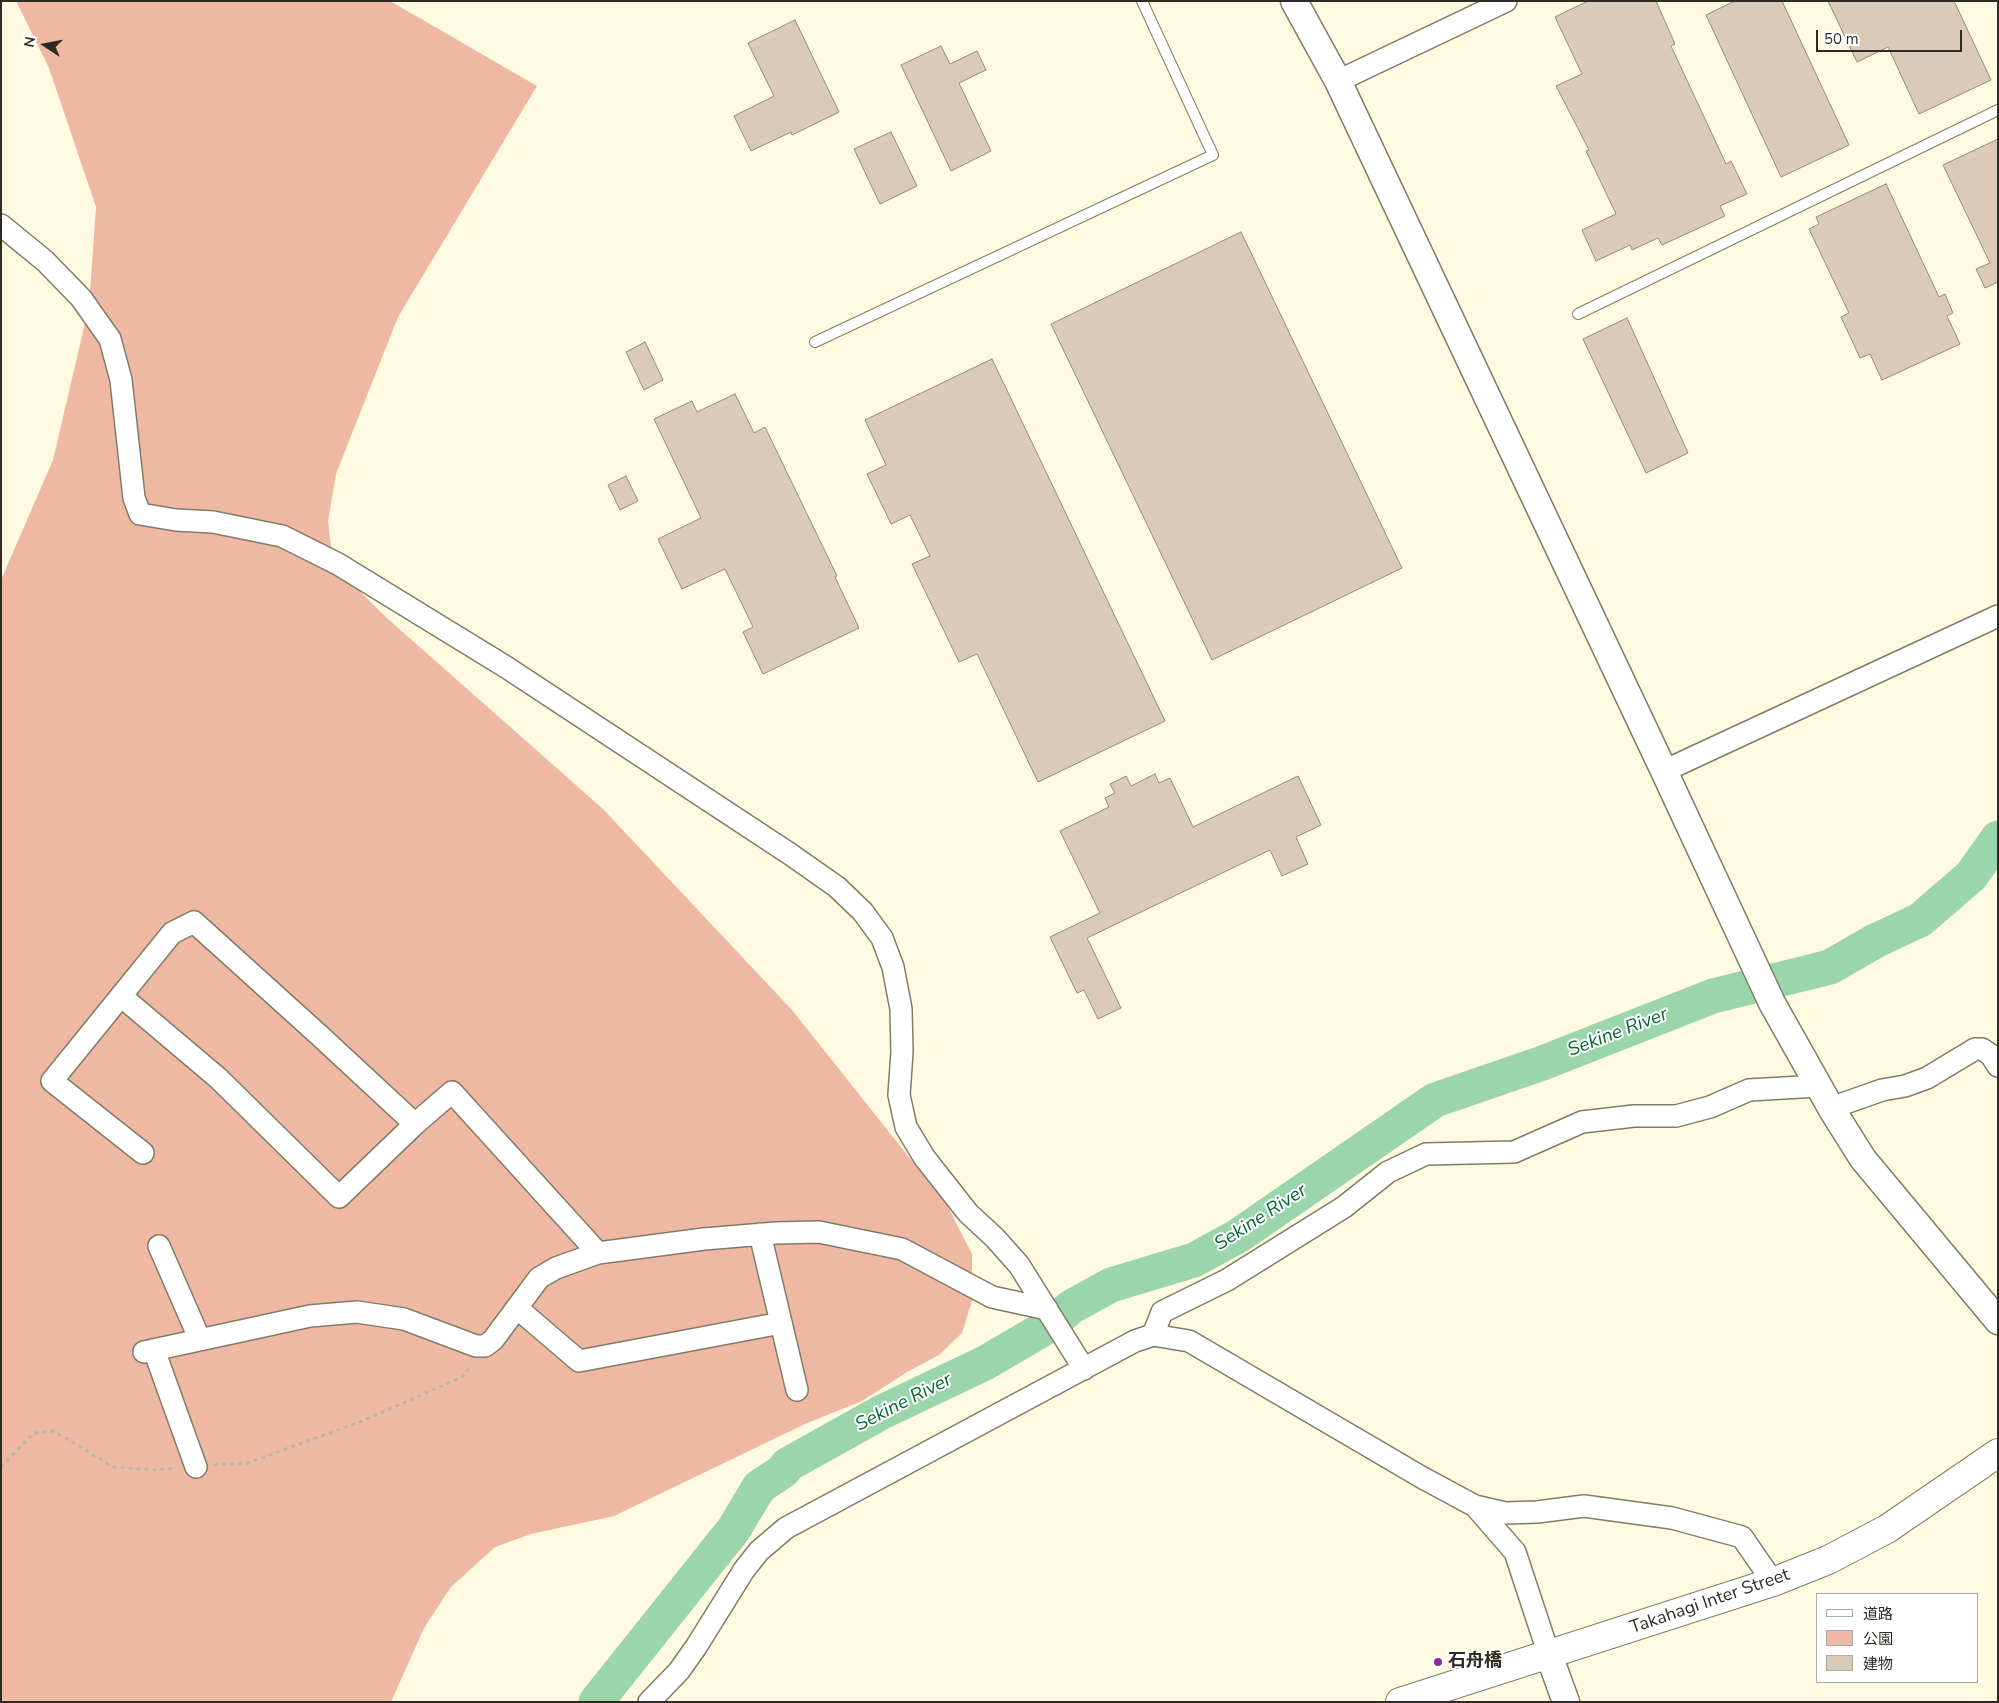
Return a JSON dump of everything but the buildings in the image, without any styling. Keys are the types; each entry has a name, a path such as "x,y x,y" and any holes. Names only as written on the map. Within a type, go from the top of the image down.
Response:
{"main road":[{"name":"Takahagi Inter Street","path":"1400,1702 1773,1582 1828,1560 1887,1529 1998,1453"}],"street":[{"path":"1294,1 1338,81 1772,1003 1824,1097 1863,1159 1998,1320"},
{"path":"1338,81 1506,1"},
{"path":"1,225 45,261 81,298 110,339 121,380 134,498 140,514 176,520 213,522 282,536 338,564 506,667 758,833 837,887 863,912 882,938 894,967 901,1009 902,1052 899,1095 906,1127 924,1157 968,1213 995,1238 1019,1265 1084,1369"},
{"path":"1664,771 1998,616"},
{"path":"143,1153 52,1081 172,932 194,922 320,1035 415,1124"},
{"path":"122,996 218,1078 339,1197 415,1124 452,1092 598,1253"},
{"path":"1153,1335 1162,1312 1227,1280 1344,1207 1388,1172 1426,1154 1514,1152 1582,1122 1634,1116 1676,1116 1710,1107 1748,1090 1824,1097 1905,1086 1927,1078 1975,1049 1982,1049 1991,1055 1998,1066"},
{"path":"196,1467 149,1351 310,1316 357,1312 404,1319 476,1346 485,1346 494,1340 539,1278 556,1268 598,1253 704,1239 760,1234 819,1232 902,1250 992,1297 1047,1309"},
{"path":"760,1234 797,1390"},
{"path":"159,1246 200,1340"},
{"path":"517,1308 579,1361 781,1323"},
{"path":"649,1702 679,1671 744,1570 759,1551 786,1528 1135,1341 1153,1335 1189,1341 1423,1478 1475,1506 1505,1513 1537,1512 1584,1506 1672,1518 1742,1537 1773,1582"},
{"path":"1475,1506 1516,1552 1566,1702"}],"lane":[{"path":"815,342 1213,155 1142,1"},
{"path":"1578,314 1998,110"}],"path":[{"path":"1,1467 34,1433 54,1431 113,1467 154,1470 247,1463 360,1422 462,1377 485,1346"}],"green space":[{"path":"16,1 390,1 537,86 398,317 336,474 328,521 332,556 348,580 388,619 603,809 792,1010 947,1205 972,1254 972,1301 962,1333 939,1355 907,1372 862,1401 805,1424 614,1516 531,1534 495,1547 451,1587 424,1628 391,1702 1,1702 1,580 53,460 89,306 96,207 49,68"}],"waterway":[{"name":"Sekine River","path":"596,1702 734,1529 759,1487 783,1471 787,1465 882,1412 985,1363 1050,1325 1071,1307 1111,1285 1194,1260 1238,1236 1435,1100 1540,1064 1713,996 1830,967 1875,941 1920,920 1971,876 1998,838"}],"place":[{"name":"石舟橋","path":"1438,1662"}]}
